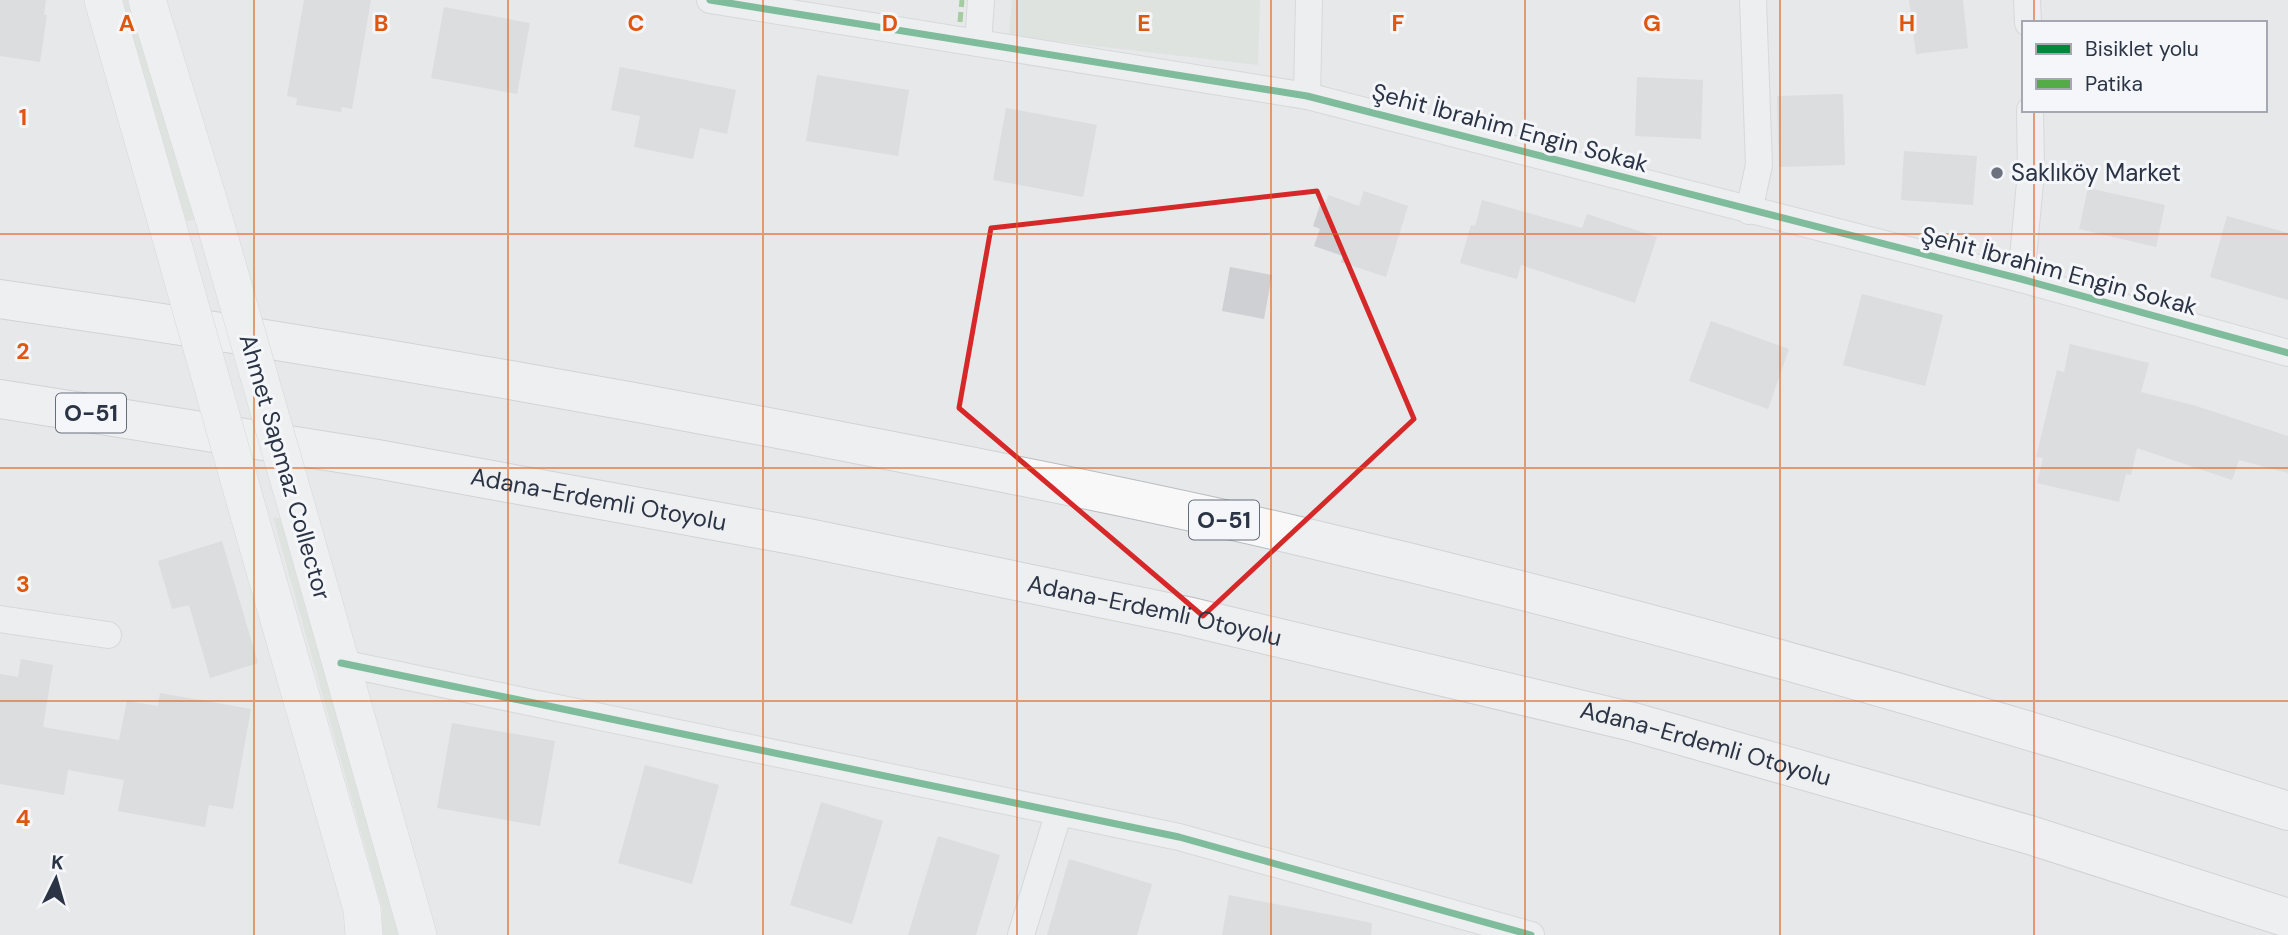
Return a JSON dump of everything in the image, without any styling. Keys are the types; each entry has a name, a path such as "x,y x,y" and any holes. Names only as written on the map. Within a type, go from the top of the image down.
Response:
{"highway":[{"name":"O-51","path":"0,299 140,319 588,392 1072,486 1298,536 1503,586 1756,654 2167,772 2288,811"},
{"name":"Adana-Erdemli Otoyolu","path":"0,399 391,461 803,537 1187,616 1633,722 2031,835 2288,918"}],"main road":[{"name":"Ahmet Sapmaz Collector","path":"103,0 362,909 364,935"},
{"name":"Ahmet Sapmaz Collector","path":"147,0 214,219 418,935"}],"street":[{"name":"Şehit İbrahim Engin Sokak","path":"710,0 1307,96 2021,279 2288,353"},
{"path":"978,43 981,0"},
{"path":"1307,96 1309,0"},
{"path":"1749,211 1759,165 1753,0"},
{"path":"2027,0 2028,21"},
{"path":"2021,279 2031,172 2030,112"},
{"path":"0,619 108,635"},
{"path":"341,663 1179,837 1531,935"},
{"path":"1021,935 1059,812"}],"highlighted area":[{"path":"1317,191 1414,419 1203,616 959,408 991,228"}],"shaded area":[{"path":"121,0 130,0 134,9 195,220 186,221"},
{"path":"1012,0 1260,0 1258,65 1009,36"},
{"path":"273,517 282,519 401,935 381,935 382,908"}],"building":[{"path":"0,0 46,0 44,15 47,15 40,62 0,56"},
{"path":"304,0 371,0 352,109 342,107 341,112 296,105 297,98 287,96"},
{"path":"1909,0 1963,0 1968,48 1916,54"},
{"path":"444,7 530,23 517,94 431,78"},
{"path":"620,67 736,90 727,134 700,128 693,159 634,147 640,116 611,110"},
{"path":"817,75 909,90 898,156 806,141"},
{"path":"1637,77 1703,80 1701,139 1635,136"},
{"path":"1843,94 1845,165 1779,167 1777,96"},
{"path":"1006,108 1097,125 1083,197 993,180"},
{"path":"1904,151 1977,156 1973,205 1901,200"},
{"path":"2088,188 2165,205 2156,247 2079,229"},
{"path":"1364,191 1408,206 1386,277 1341,262 1343,256 1314,246 1320,229 1313,226 1321,202 1326,203 1328,195 1359,206"},
{"path":"1482,200 1582,228 1587,214 1657,237 1635,303 1521,265 1517,279 1460,263 1471,225 1475,226"},
{"path":"2227,216 2288,233 2288,300 2210,277"},
{"path":"1230,267 1272,275 1264,319 1222,311"},
{"path":"1862,294 1943,315 1925,386 1843,365"},
{"path":"1711,321 1789,349 1768,409 1689,381"},
{"path":"2070,344 2149,363 2141,392 2193,405 2288,436 2288,473 2239,460 2232,480 2137,448 2131,475 2126,474 2119,502 2037,483 2043,458 2036,457 2057,370 2064,372"},
{"path":"222,541 258,663 210,678 189,605 172,609 158,561"},
{"path":"21,659 53,665 43,727 119,740 127,701 158,706 160,693 251,709 233,809 209,805 205,827 118,811 124,780 68,770 64,795 0,784 0,674 18,677"},
{"path":"452,723 555,741 540,826 437,808"},
{"path":"645,765 719,785 692,884 618,863"},
{"path":"821,802 883,821 852,924 790,905"},
{"path":"938,836 1000,855 976,935 908,935"},
{"path":"1069,859 1152,884 1137,935 1047,935"},
{"path":"1229,895 1372,923 1371,935 1222,935"}],"marked path":[{"path":"960,22 962,0"}],"cycle path":[{"path":"710,0 1307,96 2021,279 2288,353"},
{"path":"341,663 1179,837 1531,935"}],"place":[{"name":"Saklıköy Market","path":"1997,173"}]}
